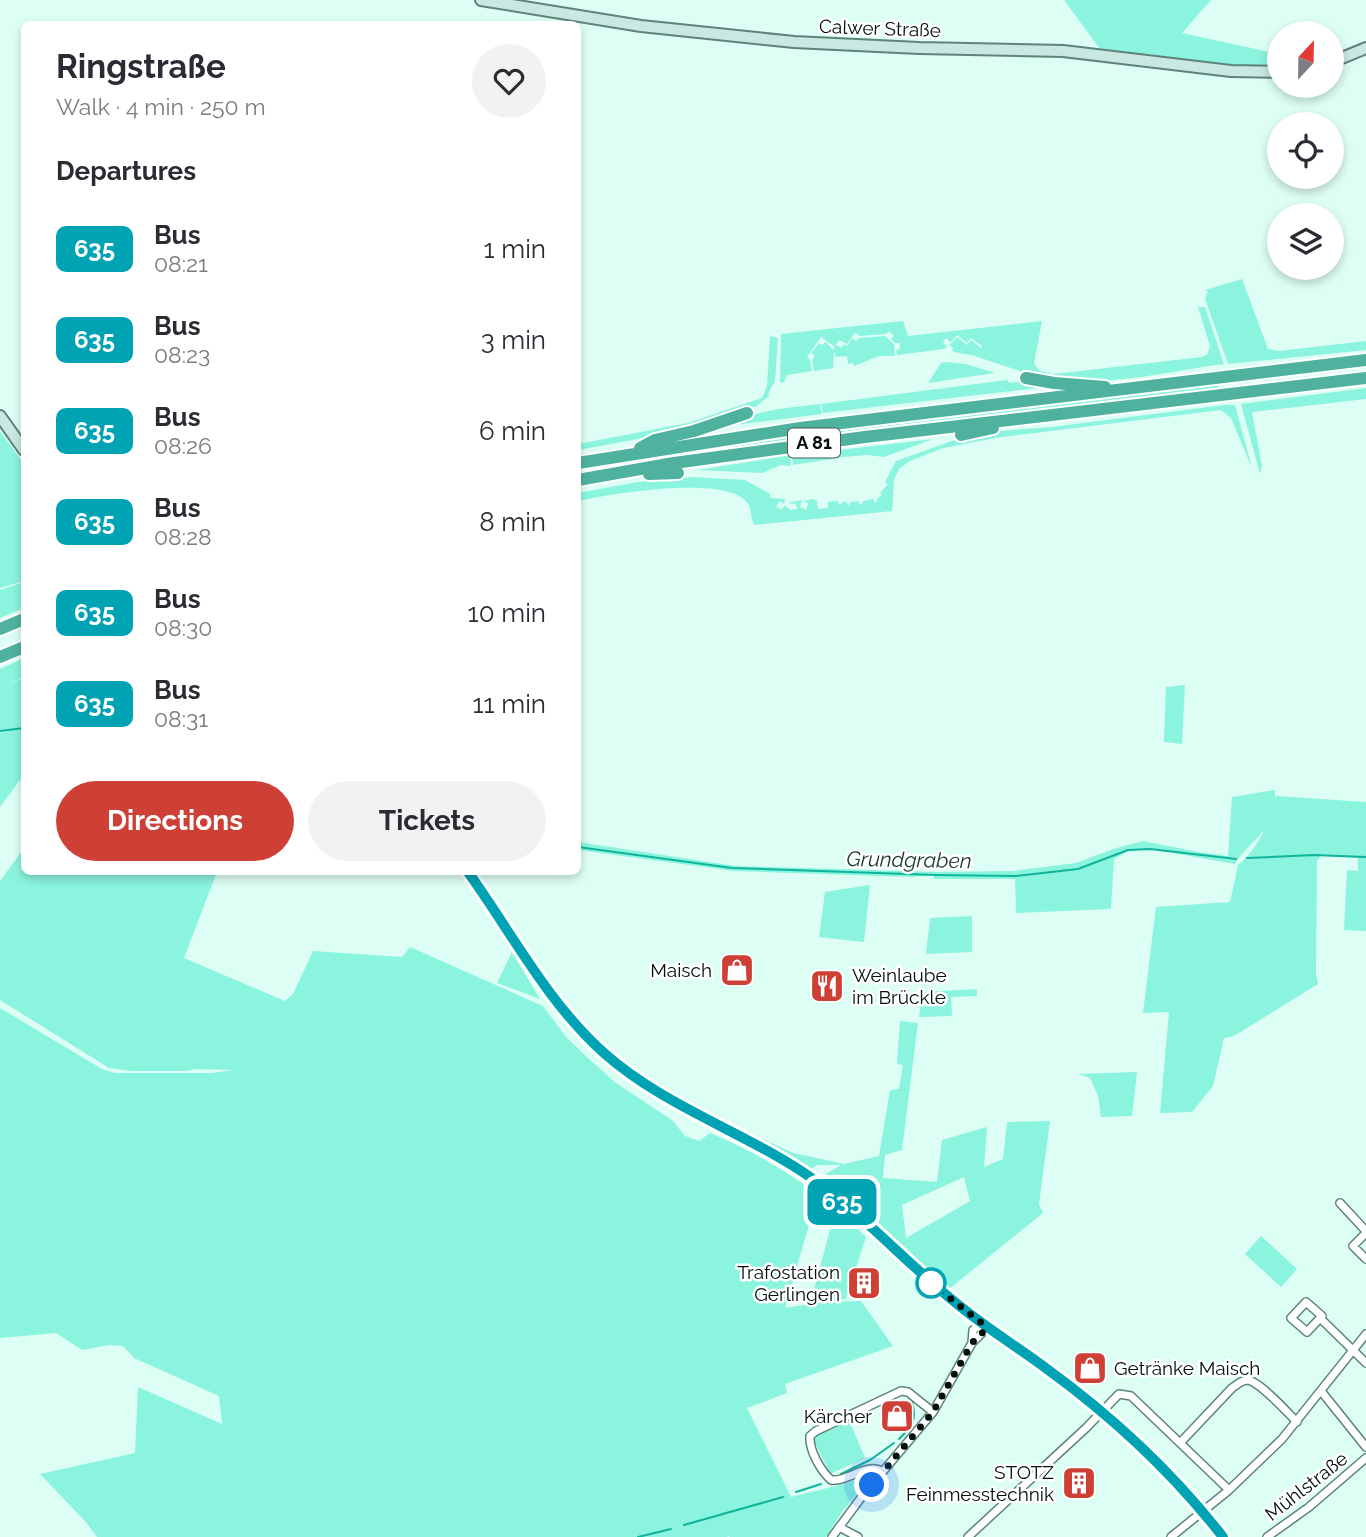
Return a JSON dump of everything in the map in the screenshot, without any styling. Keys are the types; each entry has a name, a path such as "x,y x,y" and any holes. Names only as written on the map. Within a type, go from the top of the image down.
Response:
{"highway":[{"name":"A 81","path":"581,462 800,428 1366,360"},
{"path":"1026,378 1123,390"},
{"name":"A 81","path":"581,479 794,446 1366,378"},
{"path":"627,454 656,440 694,431 747,412"},
{"path":"961,435 1027,418"},
{"path":"603,475 678,473"},
{"path":"0,629 21,620"},
{"path":"0,657 21,648"}],"main road":[{"name":"Calwer Straße","path":"481,0 641,26 794,41 919,48 1063,51 1231,71 1267,72"},
{"path":"1344,57 1366,48"},
{"path":"0,416 21,446"},
{"path":"470,875 554,999 605,1054 653,1090 771,1152 813,1179 932,1284 1102,1412 1160,1466 1202,1510 1223,1537"}],"street":[{"path":"1340,1203 1366,1232 1353,1246 1366,1259"},
{"path":"1320,1318 1366,1363"},
{"path":"832,1537 882,1471 933,1412 972,1343 984,1331 983,1324"},
{"path":"1171,1537 1229,1490 1282,1439 1366,1334"},
{"path":"1180,1443 1232,1388 1242,1381 1248,1380 1258,1385 1297,1422"},
{"path":"882,1471 876,1467 869,1468 842,1479 831,1480 823,1471 809,1442 810,1436 901,1391 908,1392 933,1412"},
{"name":"Mühlstraße","path":"1321,1391 1366,1447"},
{"path":"968,1537 1119,1394 1131,1396 1229,1490"},
{"name":"Mühlstraße","path":"1267,1537 1309,1507 1366,1459"},
{"path":"839,1527 858,1537"}],"green space":[{"path":"1064,0 1211,0 1182,33 1267,51 1267,71 1157,61 1100,49"},
{"path":"1242,279 1268,349 1279,351 1366,341 1366,350 1228,364 1205,299 1208,291 1205,290"},
{"path":"1198,307 1205,307 1224,364 1127,379 1056,379 952,351 953,347 949,346 957,337 967,345 971,340 981,348 982,346 971,338 967,343 957,335 951,342 946,338 943,342 947,347 944,349 897,355 896,350 900,349 900,343 891,339 894,336 889,331 886,334 860,336 855,333 847,344 839,340 836,345 841,348 844,344 847,346 852,338 856,341 859,338 885,336 894,344 895,356 879,356 854,366 853,363 848,364 847,356 836,357 834,351 833,368 814,371 812,360 815,356 811,353 819,343 822,345 826,342 833,350 835,347 821,337 807,357 812,371 787,375 784,382 780,383 781,334 903,321 908,336 1042,321 1034,364 1040,371 1054,374 1202,357 1207,355 1210,346"},
{"path":"770,336 778,338 775,381 768,394 770,395 757,406 670,433 581,449 581,443 688,423 762,398 767,386"},
{"path":"941,363 966,364 995,373 928,383"},
{"path":"1007,380 1010,383 1023,381 1038,388 823,413 821,404"},
{"path":"1218,385 1219,388 816,435 581,471 717,446"},
{"path":"1366,388 1366,399 1252,412 1262,466 1260,474 1241,404"},
{"path":"820,404 822,414 725,426 759,413"},
{"path":"1235,405 1252,468 1231,418 1221,410 1001,437 943,448 910,461 900,468 894,479 892,511 755,525 746,501 733,493 714,489 639,491 581,500 581,492 638,482 693,477 745,480 770,494 770,498 785,499 784,504 780,501 776,506 781,510 785,505 790,510 797,509 796,504 787,503 802,500 800,507 806,510 808,504 804,501 814,499 818,509 828,508 828,502 838,501 839,505 845,501 850,506 850,502 859,501 859,504 862,504 863,501 874,499 874,502 877,502 882,495 880,493 888,484 885,482 896,461 952,441 1001,431"},
{"path":"0,431 21,460 21,582 0,588"},
{"path":"933,439 884,457 844,457 793,465 792,458 805,454"},
{"path":"796,456 790,457 791,466 781,465 762,473 698,470"},
{"path":"21,583 21,609 0,618 0,590"},
{"path":"21,659 21,678 6,685 21,679 21,728 0,730 0,669"},
{"path":"1185,685 1182,744 1164,742 1166,687"},
{"path":"21,728 21,780 0,807 0,733"},
{"path":"1275,790 1275,796 1366,802 1366,931 1344,930 1347,870 1358,871 1358,858 1321,856 1317,861 1318,984 1234,1036 1224,1038 1213,1086 1192,1112 1160,1113 1169,1012 1143,1013 1156,907 1230,902 1238,865 1253,849 1264,830 1235,864 1150,849 1128,851 1114,859 1111,909 1016,913 1015,879 934,879 934,875 911,877 734,871 581,850 581,842 735,866 935,872 1013,871 1076,863 1143,841 1228,856 1232,797"},
{"path":"21,852 21,875 216,875 184,958 285,1001 293,994 313,951 402,957 410,947 543,1006 566,1037 588,1058 616,1083 673,1121 685,1136 699,1141 710,1133 724,1139 766,1160 818,1194 785,1308 810,1304 836,1208 866,1237 846,1299 826,1302 861,1301 893,1346 785,1384 787,1393 747,1408 791,1497 848,1483 870,1473 873,1475 841,1513 826,1537 97,1537 40,1474 135,1453 138,1387 222,1424 219,1396 134,1358 123,1346 110,1345 82,1350 56,1333 0,1338 0,1008 102,1069 115,1073 212,1073 232,1070 131,1071 109,1068 0,1000 0,881"},
{"path":"870,885 864,942 819,937 825,892"},
{"path":"972,916 972,952 926,954 930,918"},
{"path":"512,952 540,999 497,983"},
{"path":"977,989 977,996 951,997 952,1016 919,1017 922,992"},
{"path":"900,1021 918,1023 902,1150 885,1155 883,1178 937,1182 942,1140 987,1127 984,1167 1003,1159 1007,1122 1050,1121 1039,1204 1043,1213 949,1289 893,1237 825,1182 826,1174 841,1165 817,1165 810,1170 748,1132 793,1153 844,1164 879,1156 890,1090 899,1089 903,1065 897,1064","holes":["964,1177 970,1201 906,1238 902,1205"]},
{"path":"1137,1072 1132,1116 1101,1117 1098,1096 1090,1078 1078,1074"},
{"path":"1261,1236 1297,1269 1281,1287 1245,1254"},
{"path":"849,1420 865,1458 830,1474 815,1443 815,1434"}],"waterway":[{"name":"Grundgraben","path":"0,731 21,728"},
{"name":"Grundgraben","path":"581,847 732,868 935,875 1015,876 1078,869 1128,850 1150,849 1236,859"},
{"name":"Grundgraben","path":"1247,858 1314,855 1366,857"},
{"path":"899,1439 912,1422 912,1403"},
{"path":"841,1474 870,1460 894,1443"},
{"path":"796,1492 821,1484"},
{"path":"684,1525 783,1497"},
{"path":"638,1537 671,1529"}],"bus line":[{"name":"635","path":"470,875 554,999 605,1054 653,1090 771,1152 839,1199 962,1309 1047,1368 1132,1438 1202,1510 1223,1537"}],"place":[{"name":"Maisch","path":"737,970"},
{"name":"Weinlaube im Brückle","path":"827,986"},
{"name":"Trafostation Gerlingen","path":"864,1283"},
{"name":"Getränke Maisch","path":"1090,1368"},
{"name":"Kärcher","path":"897,1416"},
{"name":"STOTZ Feinmesstechnik","path":"1079,1483"}],"route":[{"path":"872,1485 933,1412 972,1343 981,1337 984,1331 983,1324 931,1283"}]}
